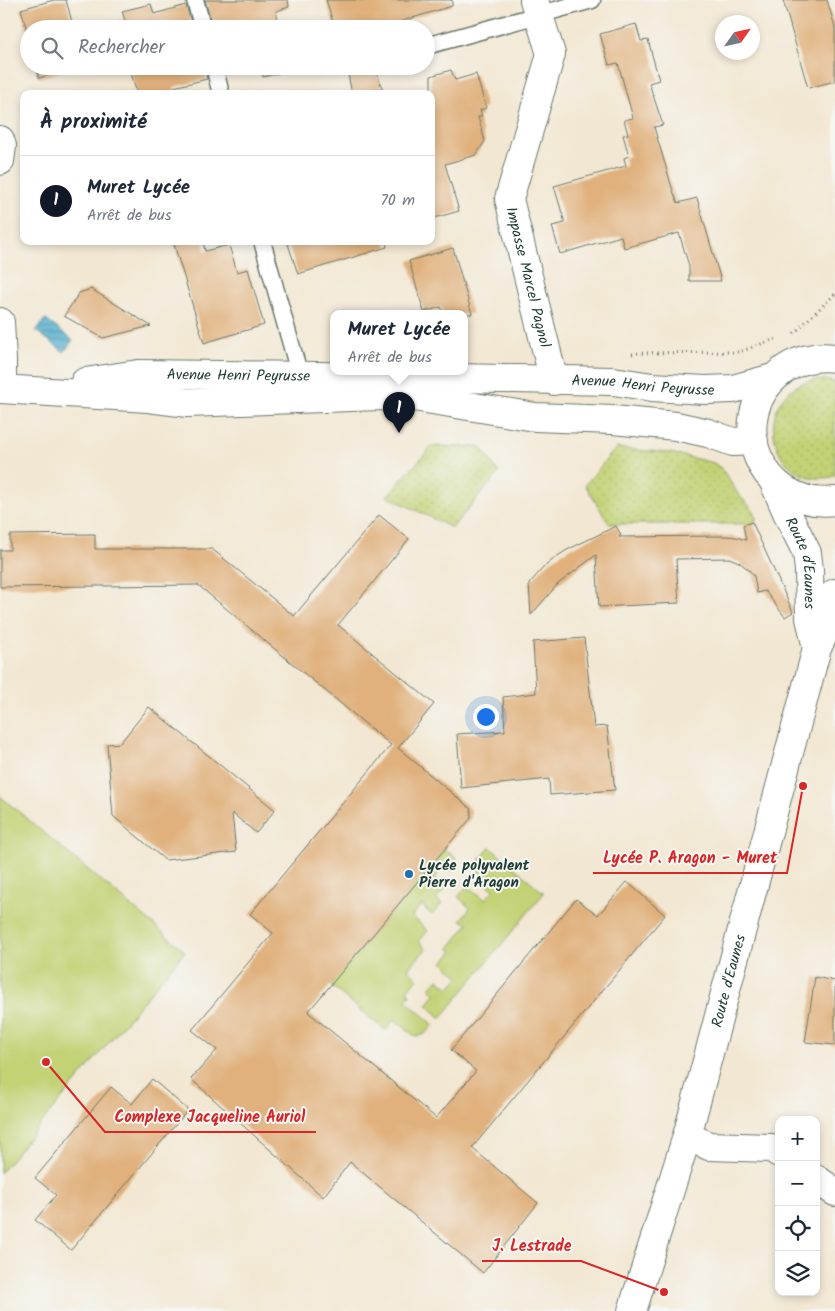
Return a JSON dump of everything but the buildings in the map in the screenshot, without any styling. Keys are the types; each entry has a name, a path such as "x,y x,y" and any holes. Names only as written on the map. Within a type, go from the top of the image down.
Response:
{"street":[{"name":"Impasse Marcel Pagnol","path":"536,7 551,54 509,199 554,381"},
{"path":"0,140 2,146 0,160"},
{"path":"0,322 1,389"},
{"path":"835,358 825,356 806,359 788,366 765,387 755,407 752,423 754,447 761,465 773,480 788,492 805,500 835,501"},
{"name":"Avenue Henri Peyrusse","path":"32,390 138,374 613,381 652,387 705,390 733,389 773,378"},
{"name":"Avenue Henri Peyrusse","path":"1,389 188,402 414,396 535,417 613,420 676,426 708,432 733,442 754,441"},
{"name":"Route d'Eaunes","path":"773,480 806,553 809,570 810,618 817,648"},
{"name":"Route d'Eaunes","path":"632,1311 687,1136 817,648 834,613 835,593"},
{"path":"687,1136 709,1146 772,1148 775,1150"},
{"path":"820,1182 835,1192"}],"lane":[{"path":"195,0 201,20"},
{"path":"435,43 536,7 592,0"},
{"path":"216,75 220,90"},
{"path":"263,245 300,376"}],"path":[{"path":"613,381 616,362 623,356 638,353 739,352 795,333 835,294"}],"green space":[{"path":"825,380 835,382 835,476 813,477 795,471 782,458 775,441 774,423 779,405 790,390 809,381"},
{"path":"432,446 481,447 499,473 452,528 387,496"},
{"path":"616,448 671,453 714,463 722,469 738,494 755,512 756,519 754,524 609,524 585,485"},
{"path":"0,796 185,951 0,1173"},
{"path":"490,847 544,893 441,1018 427,1005 435,994 430,988 438,979 449,988 459,977 443,962 453,951 449,948 468,924 461,920 470,908 458,897 467,886 485,899 494,890 476,874 485,864 480,860"},
{"path":"445,849 457,859 448,870 443,867 435,878 447,888 436,899 442,904 432,915 421,905 412,916 428,931 419,941 426,949 408,969 418,979 407,990 410,995 405,1000 434,1025 425,1034 416,1037 394,1019 386,1031 330,985"}],"water":[{"path":"45,319 73,340 64,352 36,331"}],"place":[{"name":"Muret Lycée","path":"399,433"},
{"name":"Lycée P. Aragon - Muret","path":"803,786"},
{"name":"Lycée polyvalent Pierre d'Aragon","path":"409,874"},
{"name":"Complexe Jacqueline Auriol","path":"46,1062"},
{"name":"J. Lestrade","path":"664,1292"}]}
